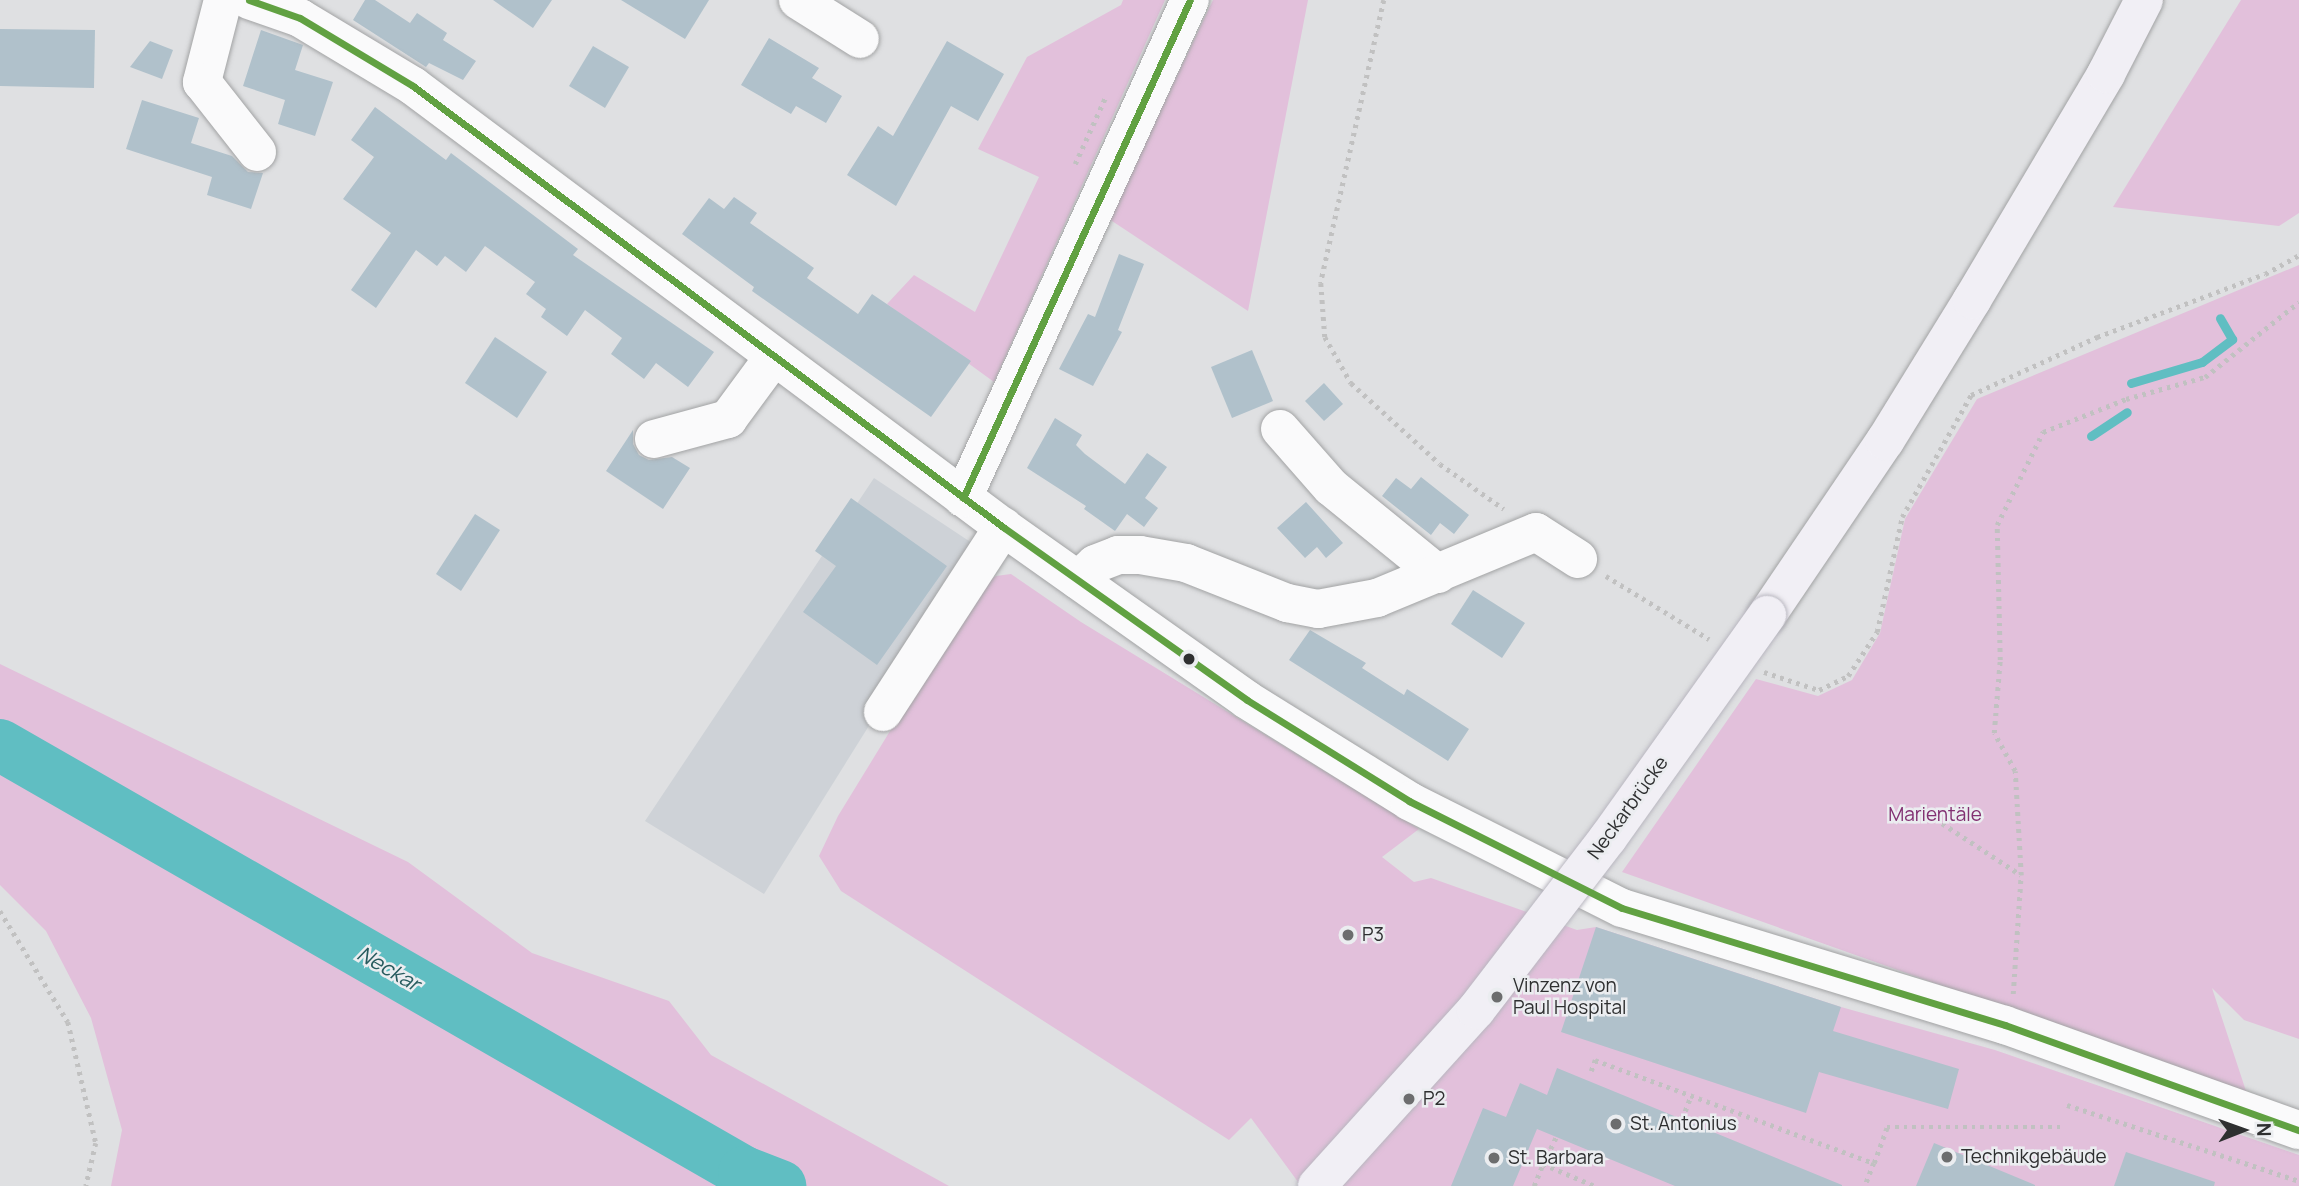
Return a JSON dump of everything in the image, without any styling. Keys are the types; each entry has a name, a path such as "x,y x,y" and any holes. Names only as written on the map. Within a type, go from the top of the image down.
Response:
{"main road":[{"name":"Neckarbrücke","path":"1317,1186 1476,1010 1608,838 1767,615 1885,441 1972,300 2099,85 2144,0"}],"street":[{"path":"223,0 202,82 257,152"},
{"path":"248,0 300,18 413,86 773,358 1003,527 1247,700 1409,801 1622,908 2005,1025 2299,1130"},
{"path":"797,0 860,39"},
{"path":"963,498 1190,0"},
{"path":"654,439 728,419 773,358"},
{"path":"1280,429 1331,487 1438,574"},
{"path":"883,712 1003,527"},
{"path":"1078,580 1095,564 1118,555 1140,555 1186,563 1287,603 1318,609 1377,598 1536,532 1578,559"}],"path":[{"path":"1384,0 1321,283 1325,337 1361,392 1440,464 1536,532"},
{"path":"1751,664 1774,678 1819,690 1848,676 1877,632 1902,517 1971,396 2097,338 2265,274 2299,255"},
{"path":"2005,1025 2017,977 2021,875 2015,771 1994,733 2000,660 1997,525 2043,432 2126,399 2205,377 2299,302"},
{"path":"1578,559 1717,643"},
{"path":"1928,814 2021,875"},
{"path":"0,911 68,1022 96,1143 86,1186"},
{"path":"1591,1071 1595,1060 1874,1163"},
{"path":"1682,1119 1691,1096"},
{"path":"2067,1105 2299,1181"},
{"path":"1866,1186 1887,1127 2065,1127"},
{"path":"1534,1186 1556,1137"},
{"path":"1543,1164 1595,1186"}],"shaded area":[{"path":"874,478 972,543 968,567 764,894 645,821"}],"green space":[{"path":"1123,0 1165,0 994,382 887,304 914,275 975,312 1039,177 978,149 1027,57 1121,5"},
{"path":"1213,0 1308,0 1248,311 1109,219"},
{"path":"2241,0 2299,0 2299,213 2279,226 2113,207"},
{"name":"Marientäle","path":"2299,265 2299,1039 2244,1020 2212,988 2247,1094 1622,872 1756,679 1818,696 1852,680 1880,633 1905,519 1977,399"},
{"path":"1011,574 1081,622 1419,829 1382,857 1414,882 1431,878 1577,930 1596,927 1841,1007 1995,1050 2299,1155 2299,1186 1301,1186 1251,1118 1229,1140 841,891 819,856 838,816 977,589 996,576"},
{"path":"0,664 408,862 532,953 669,1001 711,1055 949,1186 111,1186 122,1130 91,1018 46,931 0,885"}],"building":[{"path":"365,0 375,0 410,23 417,13 447,33 443,40 476,61 463,80 429,63 426,67 353,20"},
{"path":"493,0 552,0 533,28"},
{"path":"621,0 709,0 685,39"},
{"path":"0,29 95,30 94,88 0,86"},
{"path":"261,30 303,45 295,70 333,82 315,136 278,124 285,100 243,86"},
{"path":"769,38 819,68 812,78 842,96 826,123 796,106 791,114 741,85"},
{"path":"150,41 173,50 162,79 130,67"},
{"path":"947,41 1004,74 978,121 951,106 896,206 847,175 878,126 893,136"},
{"path":"593,46 629,67 605,108 569,86"},
{"path":"142,100 199,118 191,143 232,156 248,172 263,173 251,209 207,195 212,177 126,149"},
{"path":"375,107 446,160 451,153 578,249 573,255 714,352 688,387 656,363 644,379 611,354 622,338 585,310 567,336 541,317 546,309 526,294 535,282 485,246 466,272 445,256 437,266 416,250 376,308 351,290 391,233 343,199 374,157 351,140"},
{"path":"734,197 757,213 750,223 814,268 807,278 858,314 872,294 971,361 931,417 752,291 754,287 682,234 709,198 724,209"},
{"path":"1119,254 1144,264 1118,330 1122,332 1093,386 1059,369 1088,314 1095,317"},
{"path":"495,337 547,372 517,418 465,383"},
{"path":"1252,350 1273,401 1232,418 1211,367"},
{"path":"1324,383 1343,404 1324,421 1305,401"},
{"path":"1055,418 1082,435 1076,445 1125,484 1147,453 1167,467 1145,498 1158,508 1144,527 1127,514 1115,531 1084,509 1086,506 1027,468"},
{"path":"633,430 633,444 639,455 649,460 672,457 690,468 663,509 606,471"},
{"path":"1421,477 1469,515 1454,534 1440,523 1431,535 1382,496 1396,478 1411,489"},
{"path":"851,498 947,566 877,665 803,612 836,566 815,551"},
{"path":"1306,502 1343,543 1326,558 1317,547 1305,558 1277,528"},
{"path":"475,514 500,530 461,591 436,574"},
{"path":"1473,590 1525,623 1502,658 1451,624"},
{"path":"1310,630 1366,663 1362,668 1404,695 1407,689 1469,729 1448,761 1289,660"},
{"path":"1596,927 1841,1007 1833,1031 1959,1069 1948,1109 1819,1072 1806,1113 1561,1032"},
{"name":"St. Antonius","path":"1557,1068 1842,1186 1675,1186 1537,1129 1513,1186 1451,1186 1483,1108 1506,1117 1520,1083 1547,1095"},
{"name":"Technikgebäude","path":"1934,1143 2035,1185 2035,1186 1916,1186"},
{"path":"2126,1152 2215,1182 2214,1186 2114,1186"}],"waterway":[{"path":"2131,383 2202,362 2232,339 2220,318"},
{"path":"2091,436 2127,412"},
{"name":"Neckar","path":"0,745 744,1172 780,1186"}],"transit line":[{"path":"249,0 300,18 413,86 1003,527 1247,700 1409,801 1622,908 2005,1025 2299,1130"},
{"path":"963,498 1190,0"}],"place":[{"name":"P3","path":"1348,935"},
{"name":"Vinzenz von Paul Hospital","path":"1497,997"},
{"name":"P2","path":"1409,1099"},
{"name":"St. Antonius","path":"1616,1124"},
{"name":"Technikgebäude","path":"1947,1157"},
{"name":"St. Barbara","path":"1494,1158"}]}
